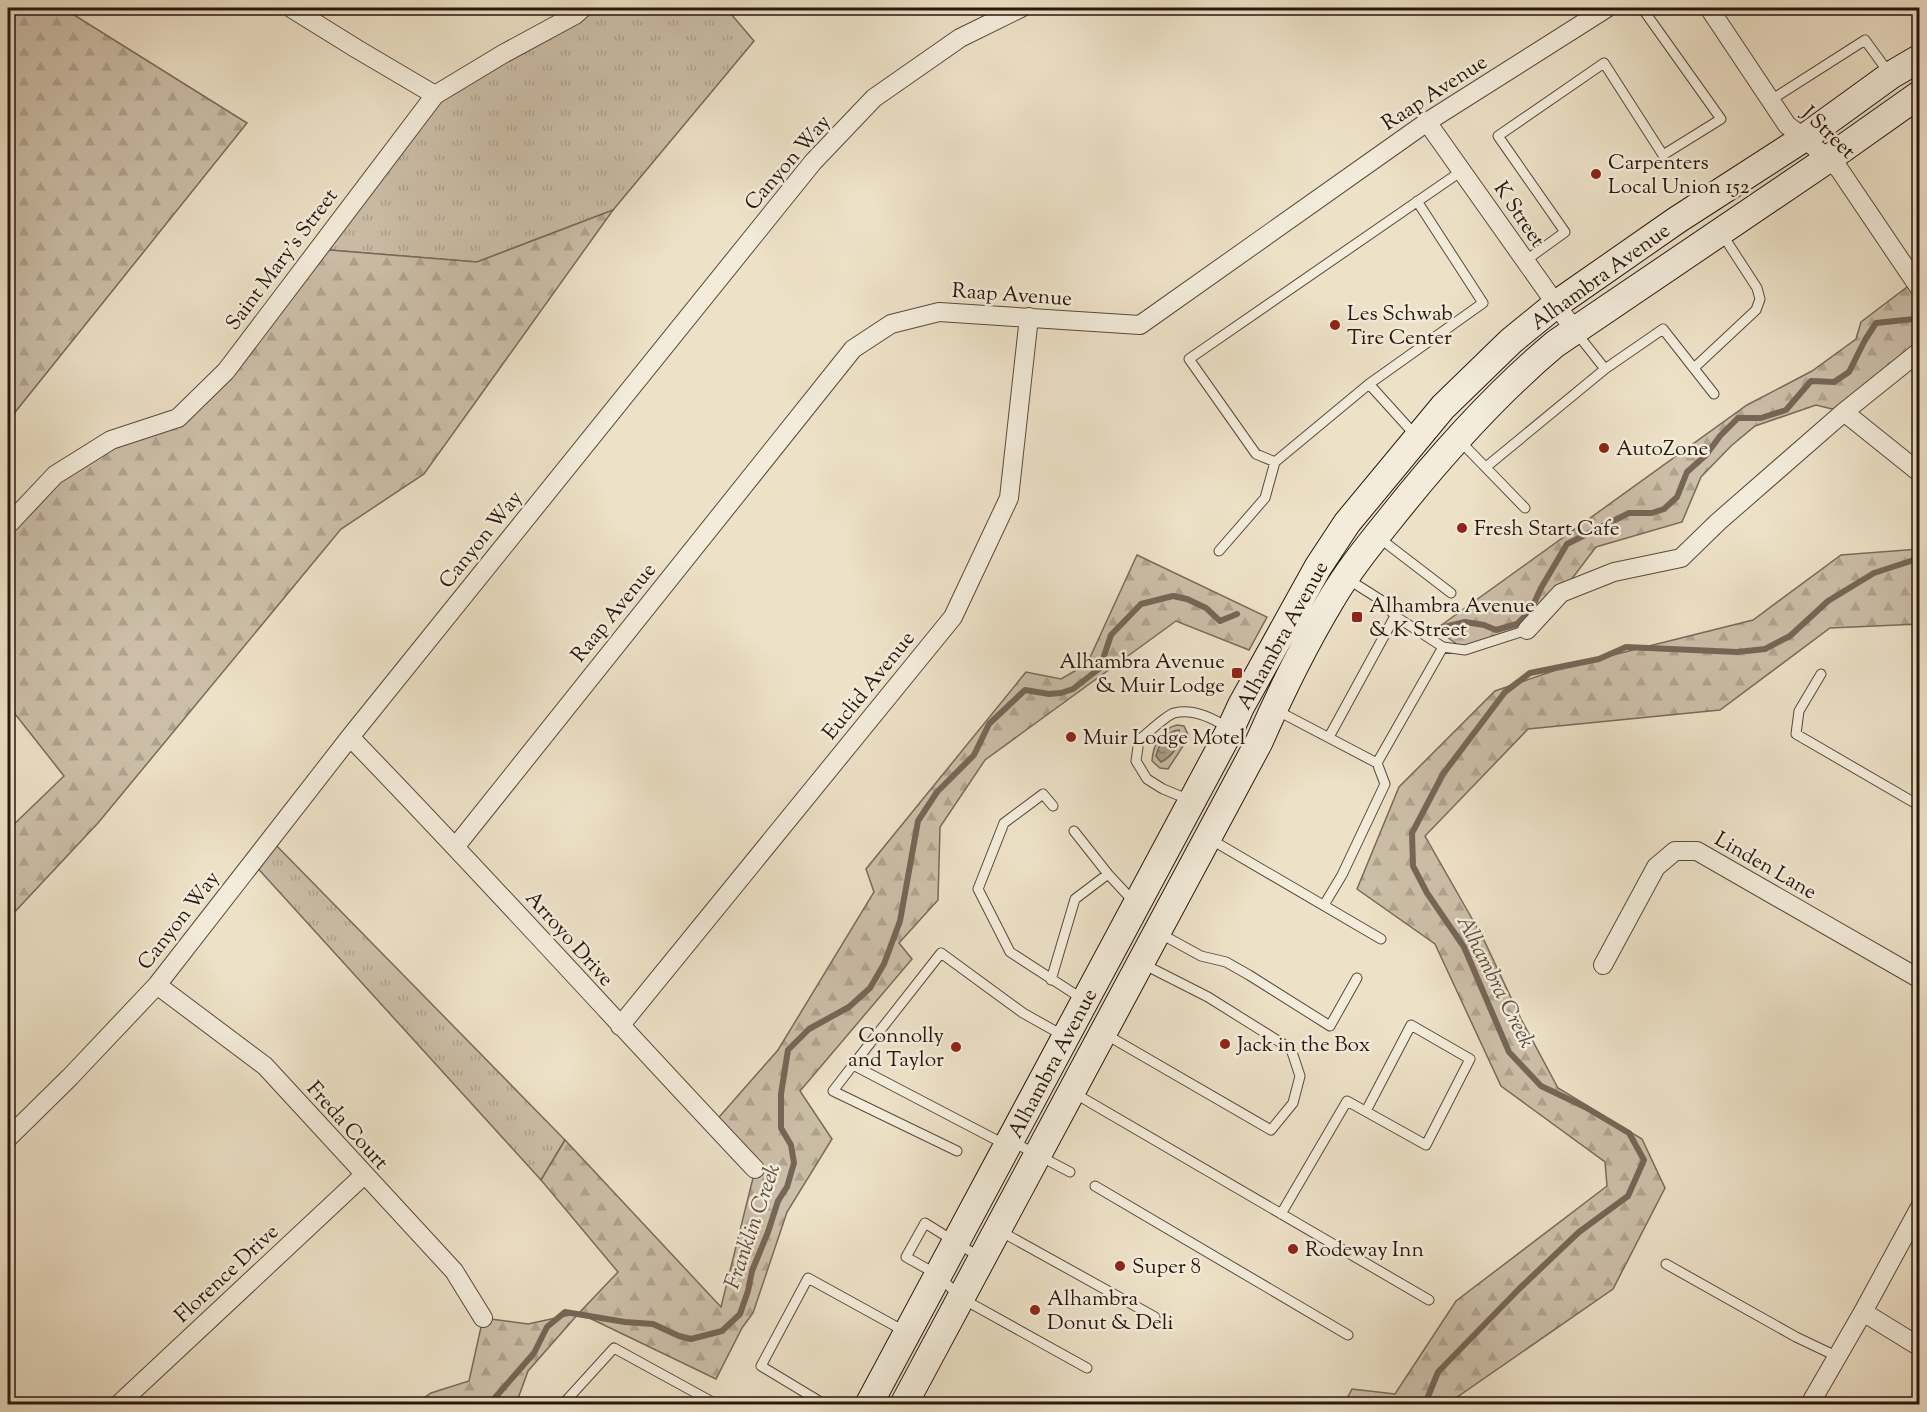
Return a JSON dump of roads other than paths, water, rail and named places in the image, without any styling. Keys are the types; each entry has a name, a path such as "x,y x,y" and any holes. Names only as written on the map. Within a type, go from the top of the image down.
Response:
{"main road":[{"name":"Alhambra Avenue","path":"869,1404 1241,706 1318,567 1347,523 1443,407 1502,350 1556,305 1677,220 1804,138 1891,75 1920,58"},
{"name":"Alhambra Avenue","path":"908,1403 961,1298 1259,742 1331,599 1376,536 1458,438 1524,370 1555,344 1920,94"}],"street":[{"path":"291,8 435,95"},
{"name":"Saint Mary's Street","path":"8,525 55,475 111,440 178,418 226,371 435,95 503,54 575,15 583,8"},
{"name":"Canyon Way","path":"8,1138 70,1077 157,985 350,737 813,162 874,98 960,38 1021,8"},
{"name":"Raap Avenue","path":"456,846 853,349 891,324 939,312 1140,325 1427,122 1607,8"},
{"name":"J Street","path":"1709,8 1787,125 1839,170 1917,285"},
{"name":"K Street","path":"1427,122 1575,331"},
{"name":"Euclid Avenue","path":"620,1026 952,617 1010,498 1029,317"},
{"path":"1527,630 1561,593 1614,572 1681,558 1718,522 1844,412 1920,351"},
{"path":"1844,412 1920,473"},
{"name":"Arroyo Drive","path":"350,737 456,846 620,1026 755,1169"},
{"name":"Linden Lane","path":"1603,965 1656,867 1675,851 1697,851 1920,979"},
{"name":"Freda Court","path":"157,985 265,1066 454,1271 483,1318"},
{"name":"Florence Drive","path":"119,1404 364,1175"},
{"path":"1810,1404 1920,1208"},
{"path":"1863,1312 1920,1347"}],"lane":[{"path":"1524,261 1565,232 1497,136 1604,63 1662,155 1721,119 1642,8"},
{"path":"1771,100 1865,40 1891,75"},
{"path":"1275,462 1256,454 1189,358 1463,170"},
{"path":"1220,551 1265,498 1275,462 1370,384 1483,303 1417,201"},
{"path":"1694,368 1756,310 1760,299 1757,288 1721,232"},
{"path":"1486,467 1605,369 1663,329 1714,394"},
{"path":"1575,331 1605,369"},
{"path":"1370,384 1418,438"},
{"path":"1458,438 1526,508"},
{"path":"1376,536 1451,593"},
{"path":"1345,578 1384,602 1395,616 1443,647 1465,650 1527,630"},
{"path":"1329,737 1395,616"},
{"path":"1377,763 1443,647"},
{"path":"1821,674 1799,711 1796,734 1920,806"},
{"path":"1274,709 1377,763 1385,784 1342,875 1324,905"},
{"path":"1192,801 1163,789 1147,779 1136,762 1139,740 1173,713 1195,713 1212,717 1230,730"},
{"path":"1053,807 1043,794 1004,823 978,889 1010,952 1085,1001"},
{"path":"1074,831 1136,905"},
{"path":"1208,837 1381,939"},
{"path":"1052,980 1075,899 1108,874"},
{"path":"1157,932 1201,956 1226,963 1249,975 1330,1026 1357,978"},
{"path":"957,1151 833,1091 941,953 1023,1012 1066,1037"},
{"path":"1103,1033 1271,1130 1293,1103 1300,1076 1291,1049 1208,998 1140,963"},
{"path":"1281,1214 1347,1101 1426,1145 1470,1059 1412,1025 1366,1111"},
{"path":"853,1065 1070,1172"},
{"path":"1072,1092 1429,1300"},
{"path":"1095,1186 1348,1335"},
{"path":"982,1259 925,1223 906,1257 938,1275 961,1298 1087,1368"},
{"path":"998,1230 1155,1317"},
{"path":"1666,1264 1796,1337 1838,1357"},
{"path":"824,1404 761,1366 808,1278 892,1326 908,1332"},
{"path":"563,1404 614,1348 716,1404"}],"water":[{"path":"1179,730 1179,740 1175,749 1161,762 1156,756 1161,743 1170,733"}],"waterway":[{"name":"Franklin Creek","path":"1436,629 1465,622 1484,625 1496,630 1517,624 1531,610 1567,544 1629,513 1652,513 1664,509 1677,497 1687,472 1706,455 1720,436 1738,418 1761,418 1786,410 1811,381 1834,382 1849,372 1876,323 1914,319 1920,314"},
{"name":"Alhambra Creek","path":"1425,1404 1438,1372 1519,1289 1579,1232 1628,1196 1644,1160 1629,1133 1585,1107 1541,1086 1509,1052 1464,947 1427,893 1413,866 1412,833 1443,774 1505,692 1530,673 1599,659 1626,647 1737,652 1765,649 1790,636 1828,601 1874,573 1920,558"},
{"name":"Franklin Creek","path":"482,1404 493,1400 534,1353 547,1327 565,1312 625,1322 653,1324 691,1339 722,1331 740,1314 752,1271 778,1201 787,1187 794,1163 791,1145 781,1128 781,1094 788,1050 809,1029 849,1007 870,988 884,964 900,921 918,821 937,792 974,755 989,724 1025,690 1049,694 1061,693 1073,689 1100,668 1111,635 1141,604 1173,596 1187,599 1206,608 1220,621 1237,614"}],"place":[{"name":"Carpenters Local Union 152","path":"1596,174"},
{"name":"Les Schwab Tire Center","path":"1335,325"},
{"name":"AutoZone","path":"1604,448"},
{"name":"Fresh Start Cafe","path":"1462,528"},
{"name":"Alhambra Avenue & K Street","path":"1357,617"},
{"name":"Alhambra Avenue & Muir Lodge","path":"1237,673"},
{"name":"Muir Lodge Motel","path":"1071,737"},
{"name":"Jack in the Box","path":"1225,1044"},
{"name":"Connolly and Taylor","path":"956,1047"},
{"name":"Rodeway Inn","path":"1293,1249"},
{"name":"Super 8","path":"1120,1266"},
{"name":"Alhambra Donut & Deli","path":"1035,1310"}]}
